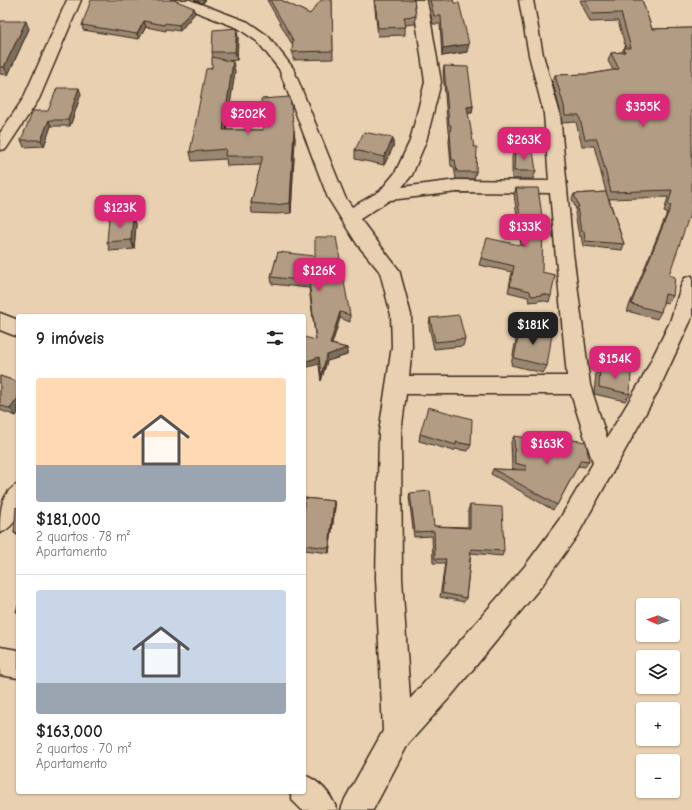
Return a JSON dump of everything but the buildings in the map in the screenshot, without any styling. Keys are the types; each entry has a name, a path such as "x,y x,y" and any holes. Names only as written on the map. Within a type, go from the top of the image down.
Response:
{"street":[{"path":"0,146 31,100 74,0"},
{"path":"178,0 204,4 243,25 263,39 286,68 336,198 364,239 389,270 401,315 402,346 390,432 389,578 398,734"},
{"path":"349,217 386,195 403,175 418,141 433,82 420,0"},
{"path":"526,0 536,56 552,114 564,253 579,385 604,463"},
{"path":"386,195 457,186 559,187"},
{"path":"356,810 398,734 441,686 534,575 568,528 650,385 680,322 692,283"},
{"path":"0,321 16,328"},
{"path":"396,385 579,385"},
{"path":"0,521 16,498"},
{"path":"0,660 16,664"},
{"path":"306,792 322,810"}]}
